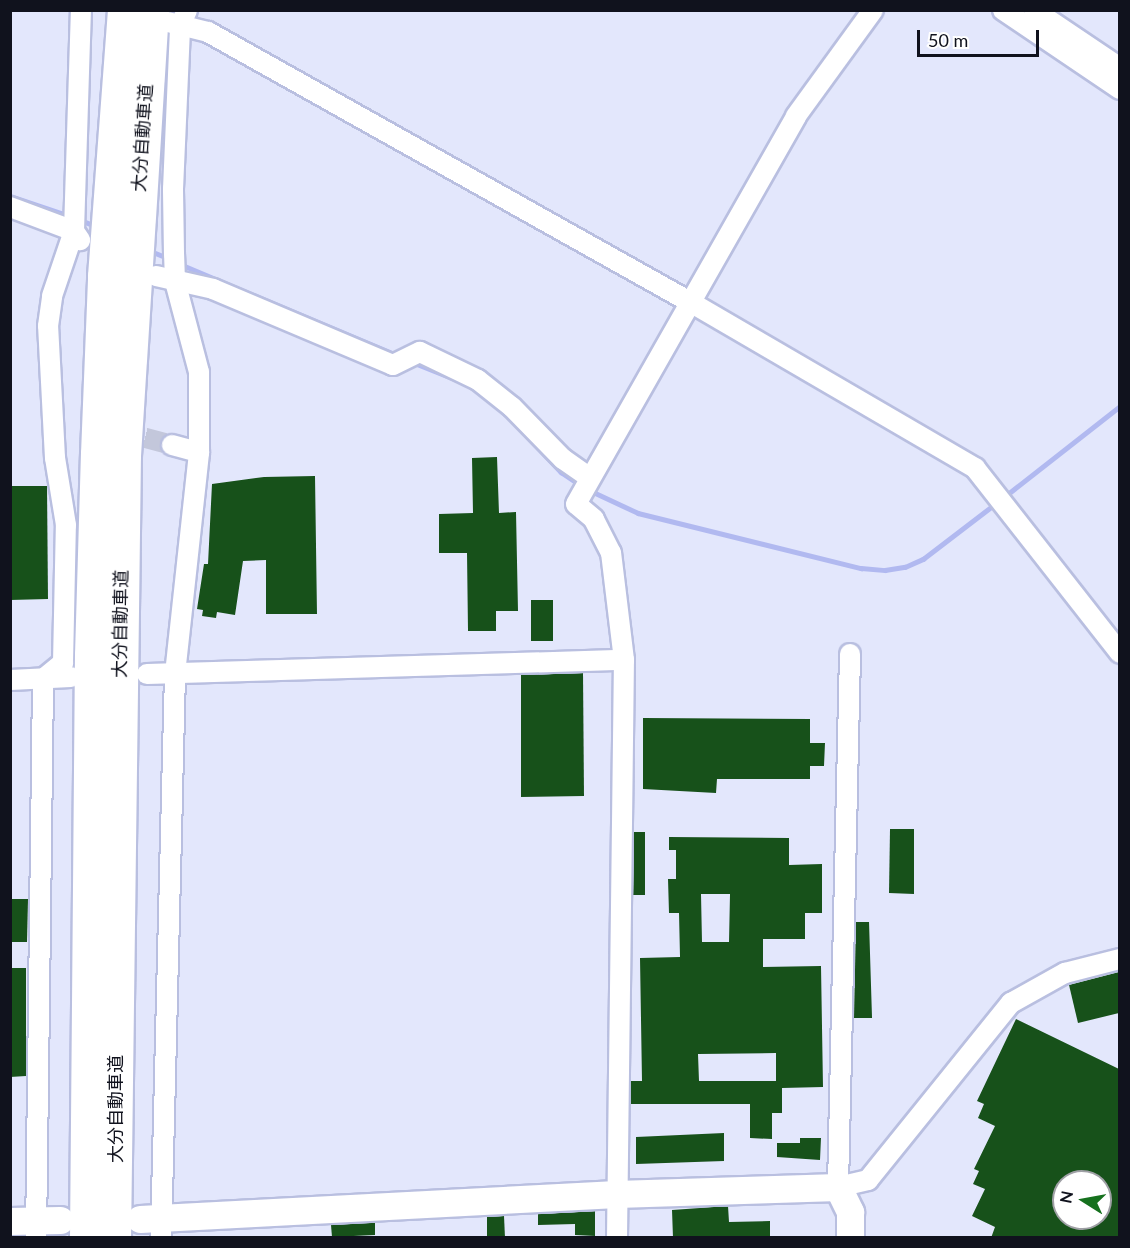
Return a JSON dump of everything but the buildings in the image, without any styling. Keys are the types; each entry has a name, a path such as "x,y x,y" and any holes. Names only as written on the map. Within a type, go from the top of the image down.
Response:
{"highway":[{"name":"大分自動車道","path":"46,1227 91,655 104,276 124,10"},
{"name":"大分自動車道","path":"114,1238 124,455 172,17"}],"street":[{"path":"43,678 63,663 66,525 55,458 48,326 51,296 76,227 81,10"},
{"path":"617,1238 624,660 611,553 594,519 576,504 796,116 873,10"},
{"path":"1003,10 1119,89"},
{"path":"1034,10 1119,68"},
{"path":"1119,653 975,468 690,302 208,32 172,17 170,270 199,372 199,452 175,674 154,1225 616,1194 838,1187 868,1180 1011,1004 1065,973 1119,959"},
{"path":"1034,31 1075,38"},
{"path":"10,207 76,227"},
{"path":"170,270 393,365 420,352 478,380 512,407 563,459 585,486"},
{"path":"172,445 199,452"},
{"path":"850,654 838,1187 850,1212 850,1238"},
{"path":"147,674 624,660"},
{"path":"10,680 72,677"},
{"path":"43,678 46,1227"}],"waterway":[{"path":"10,196 70,216"},
{"path":"78,219 95,226"},
{"path":"153,252 170,259"},
{"path":"180,264 399,356"},
{"path":"412,362 457,380"},
{"path":"1004,497 1120,406"},
{"path":"526,435 561,472 582,486"},
{"path":"589,490 638,513 861,568 885,570 905,567 923,559 995,504"}],"tunnel":[{"path":"116,430 172,445"}]}
